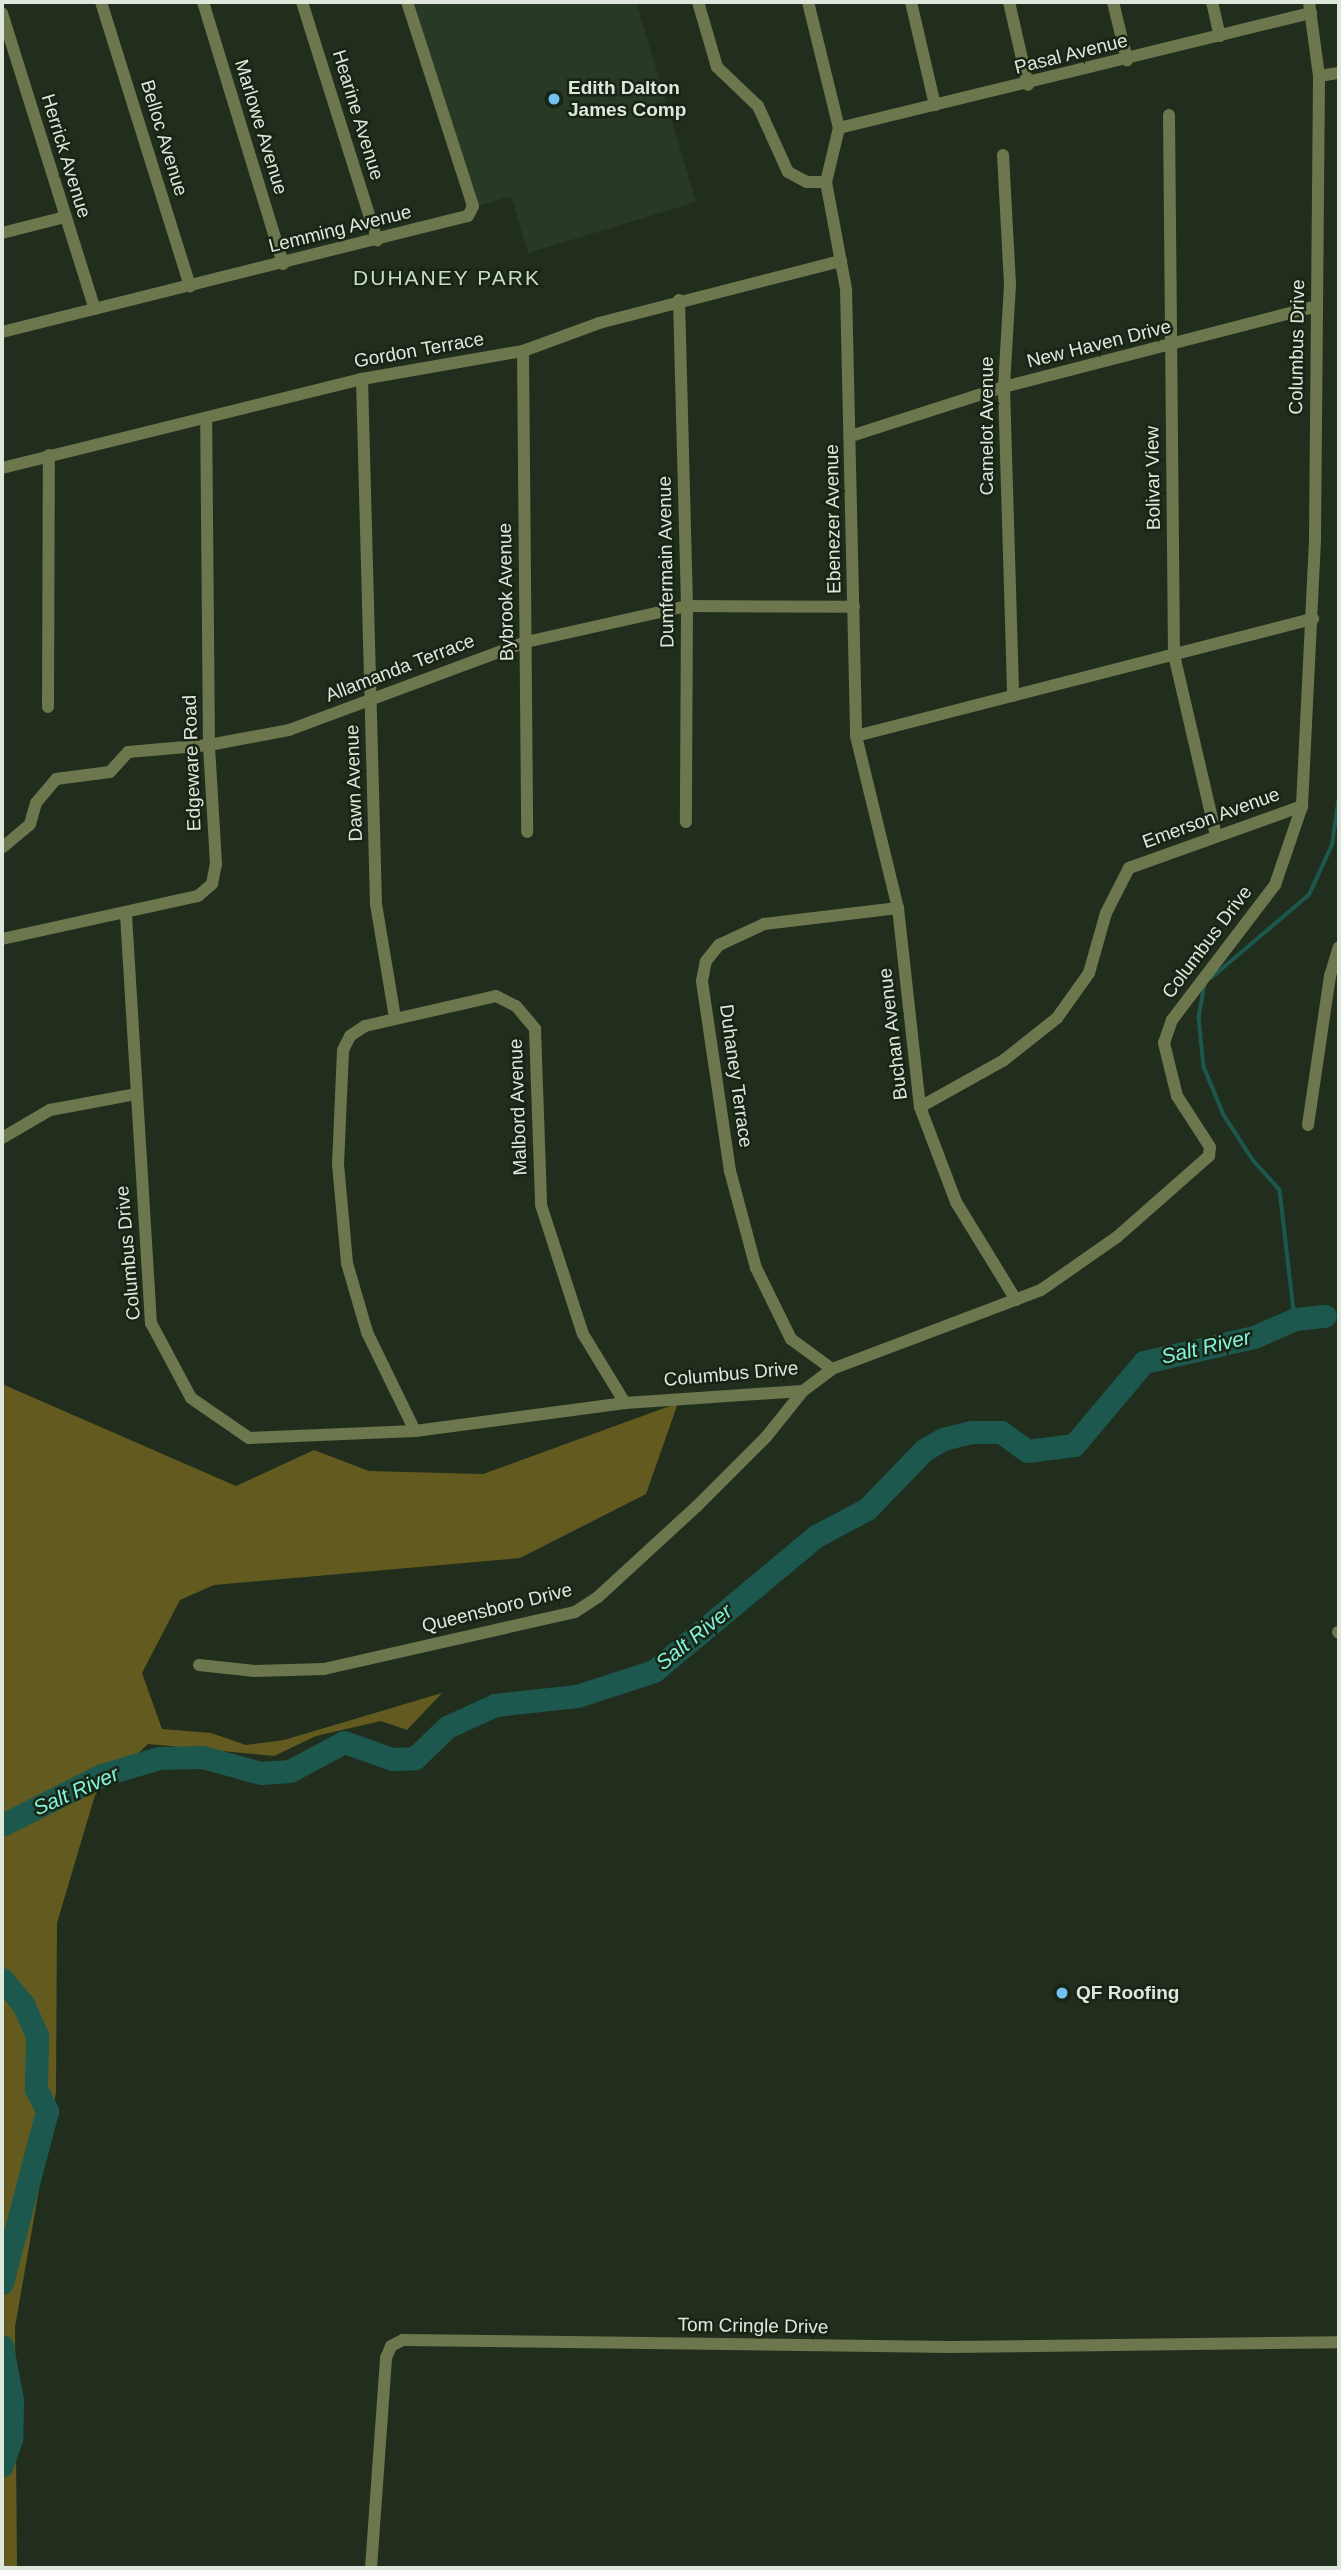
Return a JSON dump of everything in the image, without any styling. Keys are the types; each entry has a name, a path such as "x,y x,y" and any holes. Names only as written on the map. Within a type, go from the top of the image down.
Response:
{"street":[{"name":"Belloc Avenue","path":"101,2 190,286"},
{"name":"Marlowe Avenue","path":"203,2 283,264"},
{"name":"Hearine Avenue","path":"302,2 377,240"},
{"name":"Lemming Avenue","path":"2,332 468,216 473,206 407,2"},
{"path":"698,2 717,67 758,106 788,172 807,182 826,182"},
{"path":"808,2 839,128"},
{"path":"911,2 935,105"},
{"path":"1009,2 1028,85"},
{"path":"1113,2 1128,60"},
{"path":"1212,2 1220,36"},
{"name":"Pasal Avenue","path":"839,128 1128,60 1220,36 1310,7"},
{"name":"Columbus Drive","path":"127,915 151,1323 191,1398 249,1438 415,1431 625,1403 803,1391 832,1369 1041,1290 1117,1237 1209,1156 1210,1147 1177,1096 1164,1043 1172,1020 1195,987 1275,885 1302,806 1313,619 1320,76 1310,7"},
{"name":"Herrick Avenue","path":"2,13 95,309"},
{"path":"1320,76 1339,73"},
{"name":"Bolivar View","path":"1169,115 1174,654 1216,835"},
{"name":"Ebenezer Avenue","path":"839,128 826,182 841,261 851,436 856,736 898,908"},
{"name":"Camelot Avenue","path":"1003,155 1010,285 1004,387 1013,696"},
{"path":"2,233 65,217"},
{"name":"Gordon Terrace","path":"2,468 206,420 362,379 523,351 598,323 679,300 841,261"},
{"name":"Dumfermain Avenue","path":"679,300 687,606 685,822"},
{"name":"New Haven Drive","path":"851,436 1004,387 1171,346 1317,306"},
{"name":"Bybrook Avenue","path":"523,351 527,832"},
{"name":"Dawn Avenue","path":"362,379 376,904 395,1017"},
{"name":"Edgeware Road","path":"2,939 127,915 198,896 212,884 216,864 209,745 206,420"},
{"path":"48,707 49,455"},
{"name":"Allamanda Terrace","path":"4,847 30,824 36,803 57,779 110,772 128,752 209,745 289,730 526,642 687,606 854,607"},
{"path":"856,736 1313,619"},
{"name":"Emerson Avenue","path":"920,1107 1004,1060 1057,1018 1089,973 1106,913 1129,867 1302,806"},
{"name":"Buchan Avenue","path":"898,908 920,1107 956,1202 1016,1300"},
{"name":"Duhaney Terrace","path":"832,1369 791,1339 756,1268 730,1171 702,981 706,961 719,945 764,924 898,908"},
{"path":"1308,1125 1330,976 1339,947"},
{"name":"Malbord Avenue","path":"415,1431 367,1332 347,1263 338,1165 343,1050 350,1036 366,1026 395,1017 496,996 528,1016 536,1029 541,1205 583,1334 625,1403"},
{"path":"2,1138 50,1110 136,1094"},
{"name":"Queensboro Drive","path":"199,1665 255,1671 324,1669 575,1612 598,1597 697,1506 766,1437 803,1391"},
{"name":"Tom Cringle Drive","path":"371,2568 386,2358 391,2346 403,2340 950,2347 1339,2342"}],"shaded area":[{"name":"Edith Dalton James Comp","path":"414,2 636,2 696,202 528,253 511,196 475,207"},
{"path":"2,1384 236,1486 314,1450 369,1471 483,1474 678,1403 646,1494 520,1558 214,1585 180,1600 142,1673 162,1729 211,1733 246,1745 284,1740 442,1693 407,1730 381,1721 316,1736 274,1756 148,1744 95,1795 57,1923 56,2092 15,2327 17,2568 2,2568"}],"waterway":[{"path":"1211,978 1309,895 1332,845 1339,797"},
{"path":"1205,984 1199,1017 1204,1067 1224,1115 1253,1160 1280,1190 1295,1319"},
{"name":"Salt River","path":"2,1825 102,1775 159,1758 202,1757 261,1773 290,1771 344,1742 392,1759 415,1758 447,1727 495,1705 577,1696 654,1671 816,1536 867,1509 924,1450 943,1439 971,1432 1001,1432 1027,1451 1074,1445 1144,1362 1254,1337 1295,1319 1325,1316"},
{"name":"Salt River","path":"2,1979 23,2004 37,2036 36,2089 47,2111 2,2283"},
{"name":"Salt River","path":"2,2346 12,2400 11,2439 2,2465"}],"place":[{"name":"Edith Dalton James Comp","path":"554,99"},
{"name":"QF Roofing","path":"1062,1993"}],"district":[{"name":"DUHANEY PARK","path":"447,278"}]}
